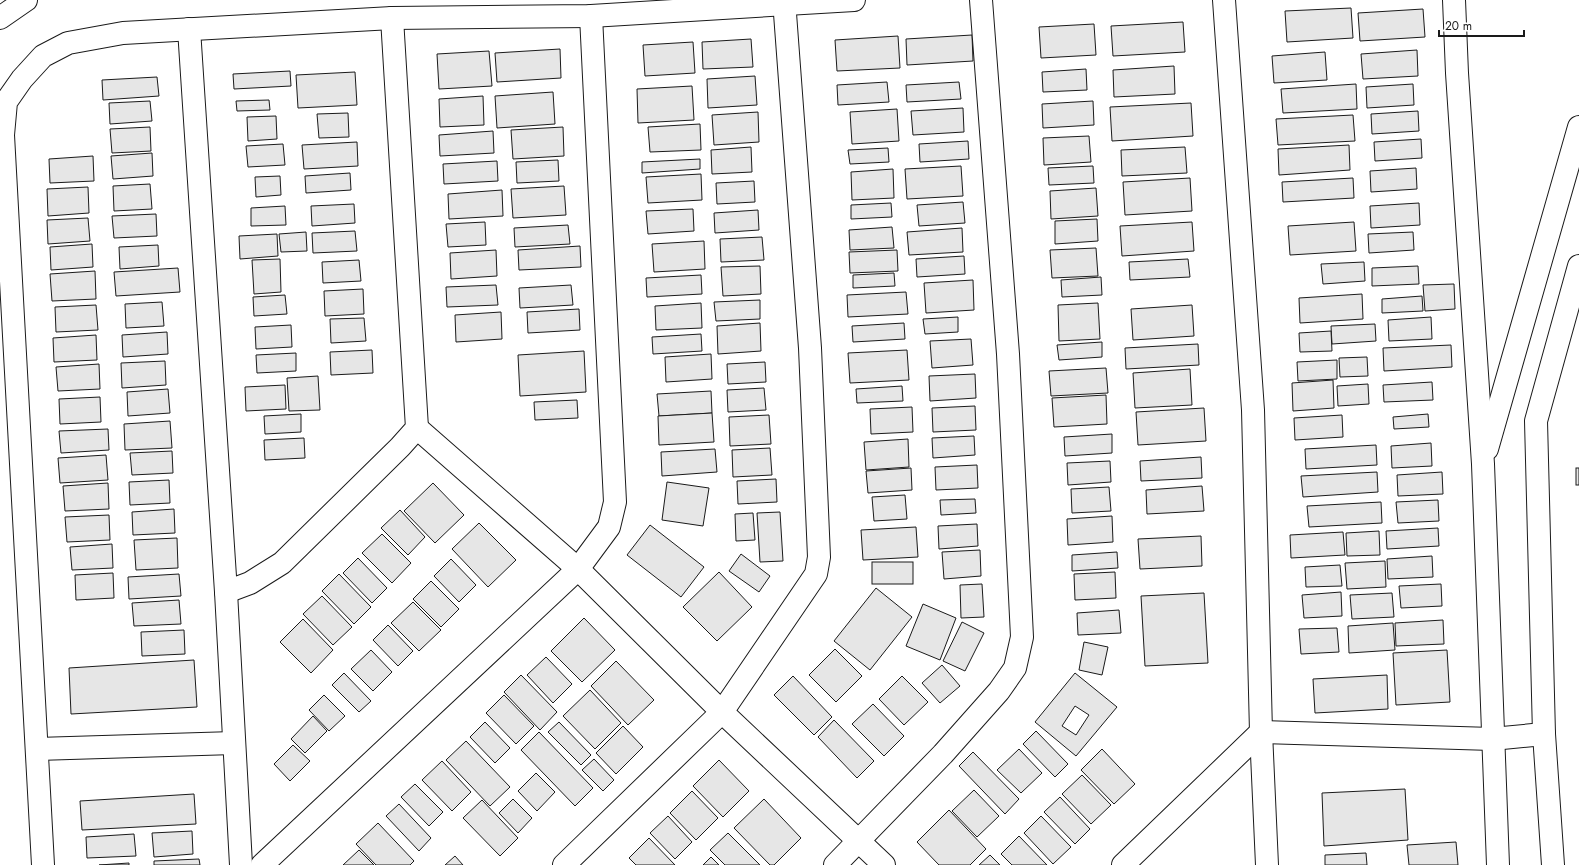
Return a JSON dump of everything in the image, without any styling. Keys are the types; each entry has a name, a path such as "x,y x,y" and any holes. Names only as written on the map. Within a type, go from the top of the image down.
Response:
{"street":[{"path":"0,18 26,0"},
{"path":"44,865 2,135 6,102 22,79 43,56 68,43 124,33 392,18 591,16 784,2 854,0"},
{"path":"835,865 943,754 999,691 1014,668 1022,637 1008,354 981,0"},
{"path":"1224,0 1253,410 1261,732 1267,865"},
{"path":"1454,0 1457,73 1483,464 1492,739 1498,865"},
{"path":"564,865 722,712 816,574 819,557 810,348 784,2"},
{"path":"262,865 578,569 609,527 615,502 591,16"},
{"path":"392,18 417,428 578,569 722,712 884,865"},
{"path":"189,29 226,592 241,865"},
{"path":"1483,464 1579,127"},
{"path":"1553,865 1544,734 1536,421 1579,266"},
{"path":"226,592 250,583 282,563 400,447 417,428"},
{"path":"1123,865 1261,732 1492,739 1544,734"},
{"path":"37,749 234,743"}],"building":[{"path":"1351,8 1353,38 1287,42 1285,11"},
{"path":"1423,9 1425,37 1360,41 1358,13"},
{"path":"1183,22 1185,52 1113,56 1111,26"},
{"path":"1094,24 1096,55 1041,58 1039,27"},
{"path":"972,35 973,61 907,65 906,39"},
{"path":"898,36 900,68 837,71 835,40"},
{"path":"751,39 753,67 703,69 702,42"},
{"path":"693,42 695,73 645,76 643,45"},
{"path":"560,49 561,78 497,82 495,53"},
{"path":"1417,50 1418,76 1363,79 1361,54"},
{"path":"489,51 492,86 439,89 437,54"},
{"path":"1325,52 1327,80 1274,83 1272,56"},
{"path":"1174,66 1175,94 1114,97 1113,70"},
{"path":"1086,69 1087,90 1043,92 1042,72"},
{"path":"290,71 291,86 234,89 233,74"},
{"path":"355,72 357,105 298,108 296,75"},
{"path":"755,76 757,105 708,108 707,79"},
{"path":"157,77 159,96 103,100 102,80"},
{"path":"887,82 889,102 838,105 837,85"},
{"path":"959,82 961,99 907,102 906,85"},
{"path":"1356,84 1357,109 1283,113 1281,89"},
{"path":"1413,84 1414,105 1367,108 1366,87"},
{"path":"692,86 694,120 638,123 637,89"},
{"path":"553,92 555,124 497,128 495,96"},
{"path":"483,96 484,125 440,127 439,99"},
{"path":"269,100 270,110 237,111 236,101"},
{"path":"150,101 152,121 110,124 109,103"},
{"path":"1093,101 1094,125 1043,128 1042,104"},
{"path":"1191,103 1193,136 1112,141 1110,107"},
{"path":"963,108 964,132 913,135 911,111"},
{"path":"897,109 899,141 852,144 850,112"},
{"path":"1418,111 1419,131 1372,134 1371,114"},
{"path":"758,112 759,142 714,145 712,115"},
{"path":"348,113 349,137 319,138 317,114"},
{"path":"1353,115 1355,141 1278,145 1276,119"},
{"path":"276,116 277,139 248,141 247,117"},
{"path":"700,124 701,150 650,152 648,127"},
{"path":"150,127 151,151 112,153 110,129"},
{"path":"563,127 564,156 513,159 511,130"},
{"path":"493,131 494,153 440,156 439,135"},
{"path":"1089,136 1091,162 1044,165 1043,138"},
{"path":"1421,139 1422,158 1375,161 1374,142"},
{"path":"968,141 969,159 920,162 919,144"},
{"path":"357,142 358,166 304,169 302,145"},
{"path":"283,144 285,165 248,167 246,146"},
{"path":"1349,145 1350,170 1279,175 1278,149"},
{"path":"751,147 752,172 712,174 711,150"},
{"path":"1185,147 1187,173 1122,176 1121,150"},
{"path":"888,148 889,162 850,164 848,150"},
{"path":"152,153 153,176 113,179 111,156"},
{"path":"93,156 94,181 50,183 49,159"},
{"path":"700,159 700,169 642,173 642,162"},
{"path":"558,160 559,181 517,183 516,162"},
{"path":"497,161 498,181 444,184 443,164"},
{"path":"961,166 963,196 907,199 905,169"},
{"path":"1093,166 1094,183 1049,185 1048,168"},
{"path":"1416,168 1417,189 1371,192 1370,171"},
{"path":"893,169 894,198 852,200 851,172"},
{"path":"350,173 351,190 306,193 305,176"},
{"path":"701,174 702,200 648,203 646,177"},
{"path":"280,176 281,195 256,197 255,177"},
{"path":"1190,178 1192,211 1125,215 1123,182"},
{"path":"1353,178 1354,198 1283,202 1282,182"},
{"path":"754,181 755,202 717,204 716,183"},
{"path":"150,184 152,209 114,211 113,186"},
{"path":"564,186 566,215 513,218 511,189"},
{"path":"88,187 89,213 48,216 47,189"},
{"path":"1096,188 1098,216 1051,219 1050,191"},
{"path":"502,190 503,216 449,219 448,194"},
{"path":"963,202 965,223 919,226 917,205"},
{"path":"891,203 892,217 851,219 851,205"},
{"path":"1419,203 1420,225 1371,228 1370,206"},
{"path":"354,204 355,223 312,226 311,206"},
{"path":"285,206 286,225 251,226 251,208"},
{"path":"693,209 694,231 648,234 646,211"},
{"path":"758,210 759,230 715,233 714,213"},
{"path":"156,214 157,236 114,238 112,216"},
{"path":"88,218 90,241 48,244 47,220"},
{"path":"1097,219 1098,241 1055,244 1055,221"},
{"path":"485,222 486,245 448,247 446,224"},
{"path":"1192,222 1194,251 1122,256 1120,226"},
{"path":"1354,222 1356,251 1290,255 1288,226"},
{"path":"568,225 570,244 515,247 514,228"},
{"path":"892,227 894,248 850,250 849,230"},
{"path":"962,228 963,252 909,255 907,232"},
{"path":"355,231 357,251 313,253 312,233"},
{"path":"306,232 307,251 281,252 279,234"},
{"path":"1413,232 1414,250 1369,253 1368,234"},
{"path":"277,234 278,256 240,259 239,236"},
{"path":"762,237 764,260 721,262 720,239"},
{"path":"704,241 705,269 654,272 652,244"},
{"path":"92,244 93,267 51,270 50,247"},
{"path":"158,245 159,266 120,269 119,247"},
{"path":"580,246 581,267 519,270 518,250"},
{"path":"1096,248 1098,276 1052,278 1050,250"},
{"path":"496,250 497,276 451,279 450,253"},
{"path":"897,250 898,271 850,273 849,252"},
{"path":"964,256 965,274 917,277 916,259"},
{"path":"280,259 281,292 254,294 252,260"},
{"path":"1188,259 1190,277 1130,280 1129,262"},
{"path":"359,260 361,281 323,283 322,262"},
{"path":"1364,262 1365,281 1323,284 1321,264"},
{"path":"760,266 761,294 723,296 721,267"},
{"path":"1418,266 1419,284 1372,286 1372,268"},
{"path":"178,268 180,292 116,296 114,272"},
{"path":"95,271 96,299 52,301 50,274"},
{"path":"894,273 895,286 853,288 853,275"},
{"path":"701,275 702,294 647,297 646,278"},
{"path":"1101,277 1102,295 1062,297 1061,280"},
{"path":"973,280 974,310 926,313 924,283"},
{"path":"1454,284 1455,309 1425,311 1423,285"},
{"path":"496,285 498,305 447,307 446,287"},
{"path":"571,285 573,305 520,308 519,288"},
{"path":"363,289 364,314 325,316 324,291"},
{"path":"906,292 908,314 848,317 847,295"},
{"path":"1362,294 1363,319 1300,323 1299,298"},
{"path":"285,295 287,314 254,316 253,297"},
{"path":"1422,296 1423,311 1382,313 1382,299"},
{"path":"760,300 760,319 716,321 714,302"},
{"path":"162,302 164,326 126,328 125,304"},
{"path":"701,303 702,328 656,330 655,306"},
{"path":"1098,303 1100,339 1059,341 1058,305"},
{"path":"96,305 98,330 56,332 55,307"},
{"path":"1192,305 1194,336 1133,340 1131,309"},
{"path":"579,309 580,330 528,333 527,312"},
{"path":"501,312 502,339 456,342 455,315"},
{"path":"958,317 958,332 925,334 923,319"},
{"path":"1431,317 1432,339 1389,341 1388,320"},
{"path":"364,318 366,341 331,343 330,319"},
{"path":"760,323 761,351 718,354 717,326"},
{"path":"904,323 905,339 853,342 852,326"},
{"path":"1375,324 1376,341 1332,344 1331,326"},
{"path":"291,325 292,347 256,349 255,327"},
{"path":"1331,331 1332,351 1300,352 1299,333"},
{"path":"167,332 168,354 123,357 122,335"},
{"path":"701,334 702,351 653,354 652,337"},
{"path":"96,335 97,360 54,362 53,338"},
{"path":"971,339 973,365 932,368 930,341"},
{"path":"1102,342 1102,357 1059,360 1057,345"},
{"path":"1198,344 1199,365 1126,369 1125,348"},
{"path":"1451,345 1452,367 1384,371 1383,348"},
{"path":"372,350 373,373 331,375 330,352"},
{"path":"907,350 909,380 850,383 848,353"},
{"path":"584,351 586,392 520,396 518,355"},
{"path":"296,353 296,371 257,373 256,355"},
{"path":"711,354 712,379 666,382 665,357"},
{"path":"1367,357 1368,376 1340,377 1339,358"},
{"path":"1337,360 1337,379 1298,381 1297,362"},
{"path":"165,361 166,385 122,388 121,363"},
{"path":"765,362 766,382 728,384 727,364"},
{"path":"99,364 100,389 58,391 56,367"},
{"path":"1106,368 1108,393 1051,396 1049,371"},
{"path":"1190,369 1192,405 1135,408 1133,373"},
{"path":"975,374 976,398 930,401 929,376"},
{"path":"318,376 320,410 289,411 287,378"},
{"path":"1333,380 1334,408 1293,411 1292,383"},
{"path":"1432,382 1433,400 1384,402 1383,385"},
{"path":"1368,384 1369,404 1338,406 1337,386"},
{"path":"285,385 286,409 246,411 245,387"},
{"path":"902,386 903,401 857,403 856,389"},
{"path":"764,388 766,410 728,412 727,390"},
{"path":"168,389 170,413 128,416 127,392"},
{"path":"711,391 712,413 659,416 657,394"},
{"path":"1106,395 1107,424 1054,427 1052,398"},
{"path":"100,397 101,422 60,424 59,399"},
{"path":"577,400 578,418 535,420 534,402"},
{"path":"975,406 976,430 933,432 932,408"},
{"path":"912,407 913,432 871,434 870,409"},
{"path":"1204,408 1206,441 1138,445 1136,412"},
{"path":"712,413 714,442 659,445 658,416"},
{"path":"301,414 301,432 265,434 264,416"},
{"path":"1428,414 1429,427 1394,429 1393,417"},
{"path":"769,415 771,444 730,446 729,417"},
{"path":"1342,415 1343,437 1295,440 1294,418"},
{"path":"170,421 172,448 125,450 124,424"},
{"path":"108,429 109,450 61,453 59,431"},
{"path":"1112,434 1112,453 1065,456 1064,437"},
{"path":"974,436 975,455 933,458 932,438"},
{"path":"304,438 305,458 265,460 264,440"},
{"path":"908,439 909,467 866,470 864,442"},
{"path":"1431,443 1432,466 1392,468 1391,446"},
{"path":"1376,445 1377,465 1306,469 1305,449"},
{"path":"770,448 772,475 733,477 732,450"},
{"path":"715,449 717,472 662,476 661,452"},
{"path":"172,451 173,473 132,475 130,453"},
{"path":"106,455 108,480 60,483 58,458"},
{"path":"1201,457 1202,478 1141,481 1140,461"},
{"path":"1110,461 1111,482 1068,485 1067,463"},
{"path":"977,465 978,488 936,490 935,467"},
{"path":"911,468 912,490 868,493 866,471"},
{"path":"1576,468 1579,468 1579,485 1576,485"},
{"path":"1377,472 1378,492 1303,497 1301,476"},
{"path":"1442,472 1443,494 1398,496 1397,475"},
{"path":"776,479 777,502 738,504 737,481"},
{"path":"169,480 170,503 130,505 129,482"},
{"path":"667,482 709,488 703,526 662,520"},
{"path":"108,483 109,509 65,511 63,486"},
{"path":"433,483 464,515 435,543 404,511"},
{"path":"1202,486 1204,511 1147,514 1146,490"},
{"path":"1109,487 1111,511 1072,513 1071,489"},
{"path":"905,495 907,519 874,521 872,497"},
{"path":"975,499 976,513 941,515 940,500"},
{"path":"1438,500 1439,521 1398,523 1396,502"},
{"path":"1381,502 1382,523 1309,527 1307,506"},
{"path":"174,509 175,533 133,535 132,512"},
{"path":"400,510 425,537 408,555 381,528"},
{"path":"780,512 783,561 760,562 757,513"},
{"path":"753,513 755,540 736,541 735,514"},
{"path":"109,515 110,540 67,542 65,517"},
{"path":"1112,516 1113,542 1068,545 1067,519"},
{"path":"479,523 516,560 488,587 452,549"},
{"path":"977,524 978,546 939,549 938,526"},
{"path":"650,525 704,567 681,597 627,555"},
{"path":"916,527 918,557 863,560 861,530"},
{"path":"1438,528 1439,546 1387,549 1386,531"},
{"path":"1379,531 1380,555 1347,556 1346,533"},
{"path":"1343,532 1345,555 1291,558 1290,535"},
{"path":"382,534 411,563 392,583 362,553"},
{"path":"1201,536 1202,566 1140,569 1138,539"},
{"path":"177,538 178,568 136,570 134,540"},
{"path":"112,544 113,568 72,570 70,547"},
{"path":"980,550 981,576 944,579 942,552"},
{"path":"1117,552 1118,568 1072,571 1072,555"},
{"path":"741,554 770,576 759,592 729,571"},
{"path":"1432,556 1433,577 1388,579 1387,559"},
{"path":"358,558 387,588 372,603 343,573"},
{"path":"451,559 476,585 459,602 434,576"},
{"path":"1385,561 1386,587 1347,589 1345,563"},
{"path":"872,562 913,562 913,584 872,584"},
{"path":"1340,565 1342,586 1306,587 1305,567"},
{"path":"719,572 752,607 717,641 683,607"},
{"path":"1115,572 1116,598 1075,600 1074,574"},
{"path":"113,573 114,598 76,600 75,575"},
{"path":"179,574 181,596 129,599 128,577"},
{"path":"339,574 371,607 354,624 322,591"},
{"path":"431,581 459,609 441,627 413,599"},
{"path":"982,584 984,617 961,618 960,585"},
{"path":"1441,584 1442,606 1401,608 1399,586"},
{"path":"876,588 912,617 870,670 834,641"},
{"path":"1341,592 1342,616 1304,618 1302,595"},
{"path":"1204,593 1208,663 1145,666 1141,596"},
{"path":"1392,593 1394,617 1352,619 1350,595"},
{"path":"322,596 352,627 333,645 303,614"},
{"path":"179,600 181,624 134,626 132,603"},
{"path":"413,602 441,630 419,651 391,623"},
{"path":"923,604 956,618 940,660 906,646"},
{"path":"1119,610 1121,633 1078,635 1077,613"},
{"path":"584,618 615,650 582,682 551,651"},
{"path":"303,619 333,650 311,673 280,642"},
{"path":"1443,620 1444,644 1396,646 1395,623"},
{"path":"962,622 984,633 965,671 943,661"},
{"path":"1393,623 1395,650 1349,653 1348,626"},
{"path":"388,625 413,651 398,666 373,640"},
{"path":"1337,628 1339,652 1301,654 1299,629"},
{"path":"184,630 185,654 142,656 141,632"},
{"path":"1084,642 1108,647 1102,675 1079,670"},
{"path":"835,649 862,676 836,702 809,675"},
{"path":"371,650 392,672 373,691 351,669"},
{"path":"1447,650 1450,702 1396,705 1393,653"},
{"path":"546,657 572,684 553,703 527,675"},
{"path":"194,660 197,707 71,714 69,668"},
{"path":"616,661 654,700 628,725 591,686"},
{"path":"942,665 960,686 940,703 922,683"},
{"path":"344,673 371,701 359,712 332,685"},
{"path":"1075,673 1117,707 1076,756 1035,722","holes":["1075,706 1089,715 1076,735 1062,726"]},
{"path":"521,675 557,712 540,730 504,692"},
{"path":"1387,675 1388,709 1315,713 1313,679"},
{"path":"793,676 832,717 814,735 774,695"},
{"path":"902,676 928,702 904,725 879,699"},
{"path":"590,690 621,723 595,749 563,716"},
{"path":"324,695 345,716 329,731 309,710"},
{"path":"504,695 534,726 516,744 486,713"},
{"path":"873,704 904,736 884,756 852,724"},
{"path":"313,716 327,731 305,753 291,739"},
{"path":"834,720 874,761 857,778 818,737"},
{"path":"485,722 510,748 495,763 470,737"},
{"path":"559,722 591,755 581,765 548,732"},
{"path":"623,726 643,747 616,774 596,753"},
{"path":"1036,731 1068,764 1055,777 1023,744"},
{"path":"539,732 593,788 575,806 521,750"},
{"path":"466,741 510,787 490,806 446,760"},
{"path":"293,745 310,761 290,781 274,764"},
{"path":"1019,749 1042,773 1021,793 997,770"},
{"path":"1102,749 1135,784 1114,804 1081,770"},
{"path":"973,752 1019,799 1005,814 959,766"},
{"path":"594,759 614,780 603,791 582,770"},
{"path":"719,760 749,791 723,817 693,786"},
{"path":"442,761 471,792 452,811 422,780"},
{"path":"536,773 555,792 537,811 518,791"},
{"path":"1082,775 1111,805 1091,824 1062,794"},
{"path":"415,784 443,812 429,826 401,797"},
{"path":"1405,789 1408,840 1324,846 1322,793"},
{"path":"974,790 999,816 977,837 952,811"},
{"path":"692,791 718,818 696,840 670,813"},
{"path":"194,794 196,824 82,830 80,801"},
{"path":"1060,797 1090,829 1075,844 1044,812"},
{"path":"513,799 532,818 518,833 499,813"},
{"path":"764,799 801,838 774,865 770,865 734,828"},
{"path":"482,800 518,838 500,856 463,818"},
{"path":"399,804 431,838 419,851 386,816"},
{"path":"949,810 986,849 970,865 939,865 917,842"},
{"path":"668,816 692,842 675,859 650,833"},
{"path":"1041,816 1071,847 1053,864 1024,833"},
{"path":"378,823 414,861 410,865 376,865 356,844"},
{"path":"192,831 193,854 154,857 152,833"},
{"path":"728,833 760,865 725,865 710,850"},
{"path":"134,834 136,856 87,858 86,837"},
{"path":"1019,836 1047,865 1012,865 1001,854"},
{"path":"649,838 675,865 636,865 629,858"},
{"path":"1456,842 1458,865 1409,865 1407,845"},
{"path":"359,850 374,865 343,865"},
{"path":"1366,853 1367,865 1325,865 1325,855"},
{"path":"990,855 1000,865 979,865"},
{"path":"455,856 463,865 445,865"},
{"path":"711,857 719,865 703,865"},
{"path":"199,859 200,865 154,865 154,861"},
{"path":"129,863 129,865 99,865"}]}
